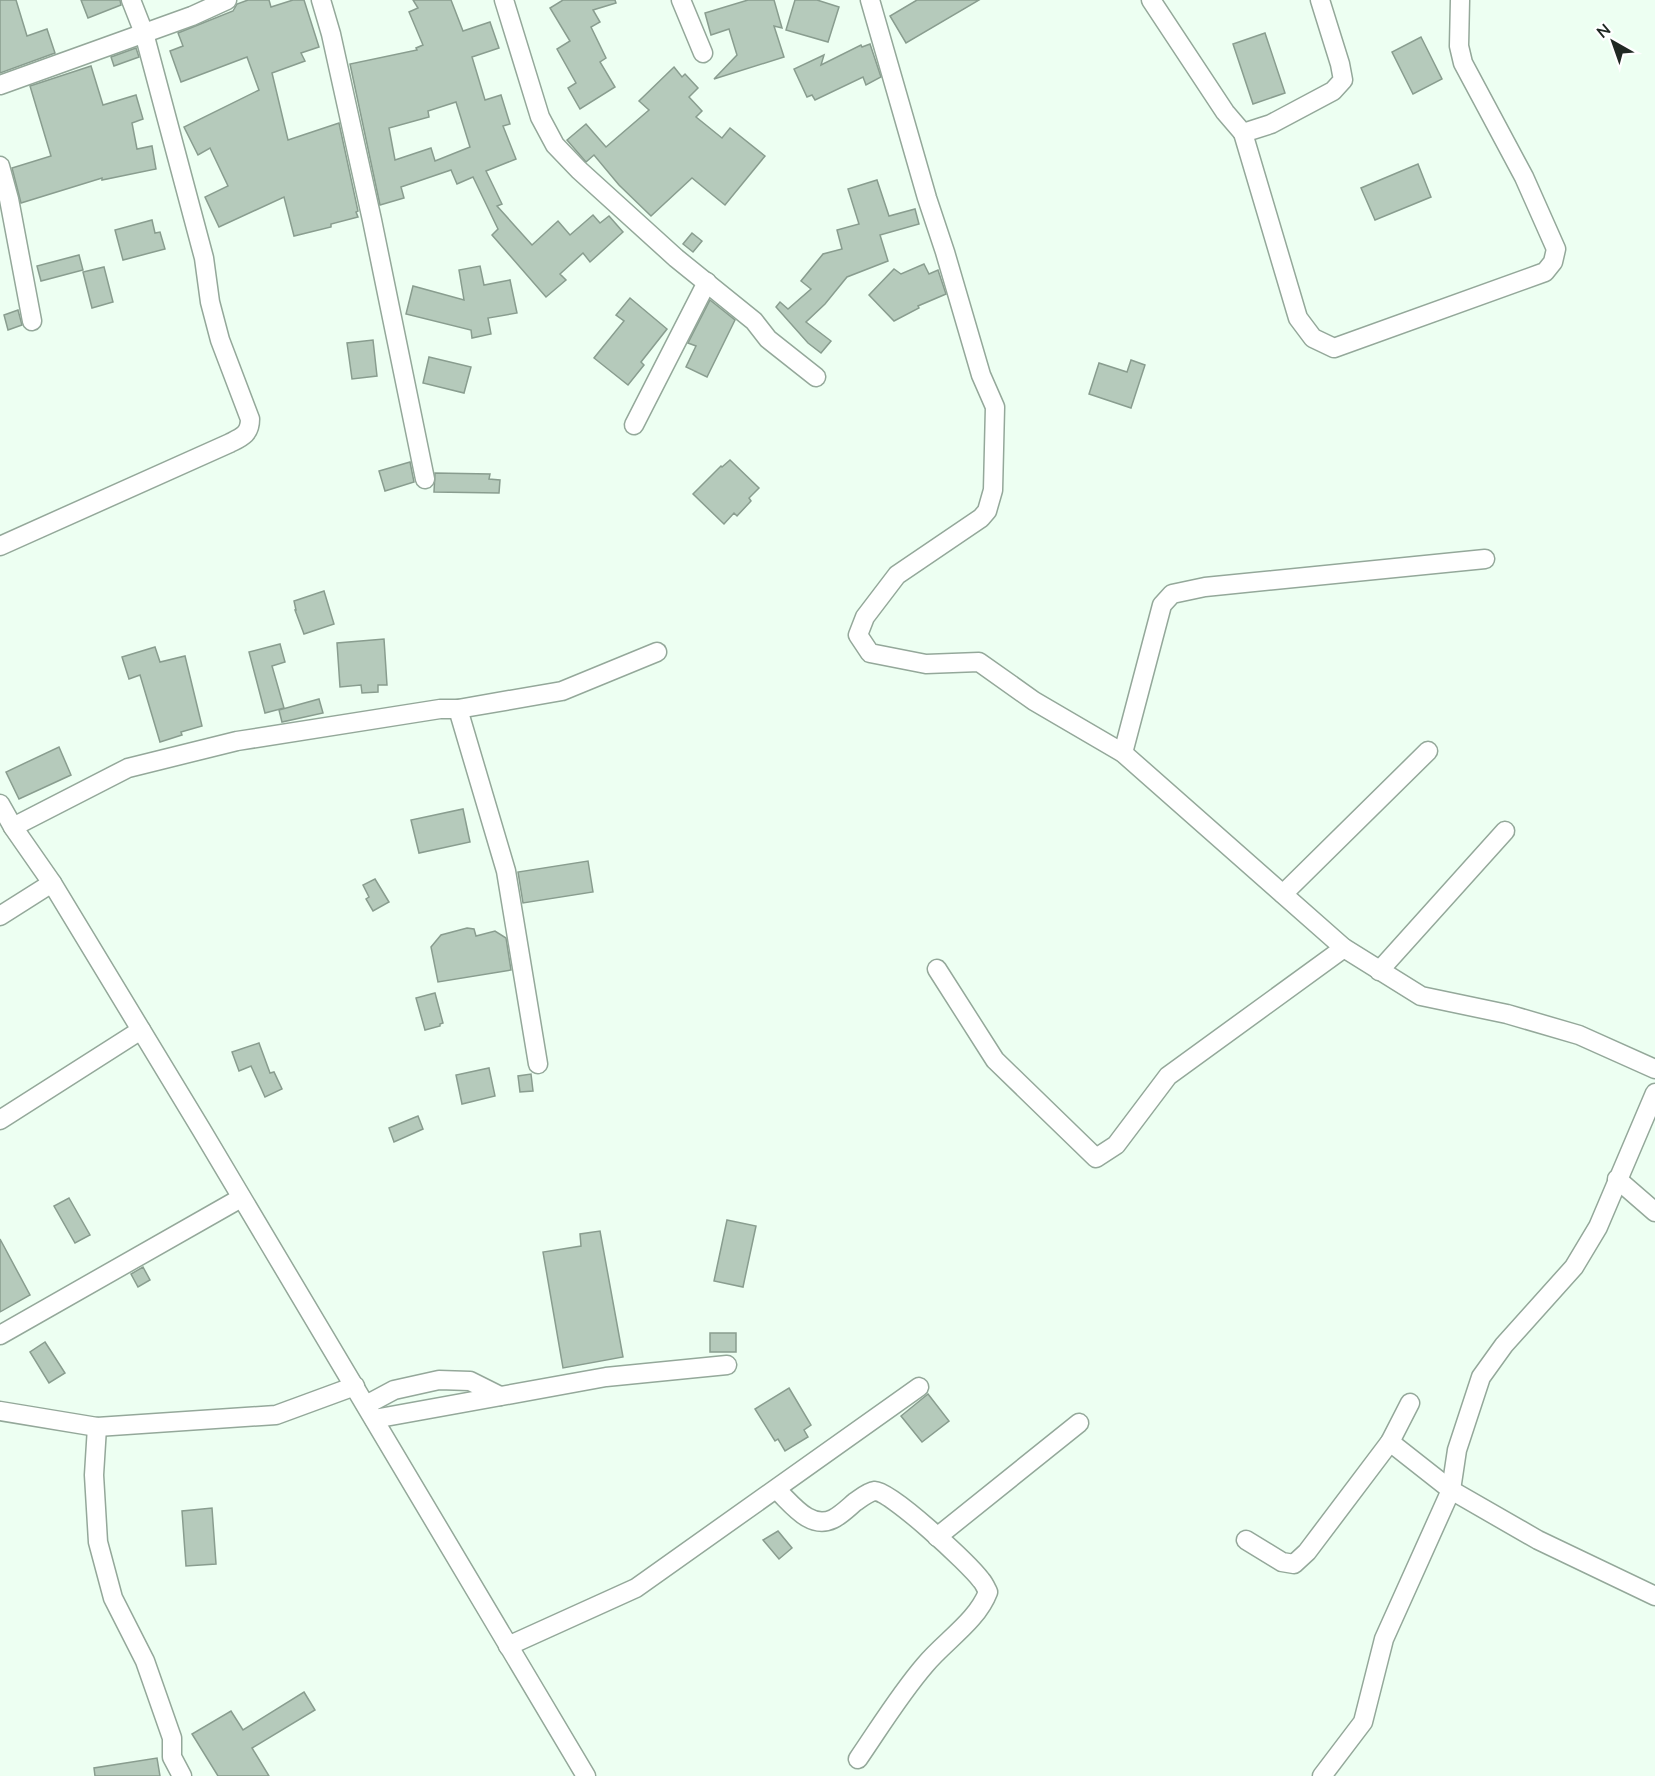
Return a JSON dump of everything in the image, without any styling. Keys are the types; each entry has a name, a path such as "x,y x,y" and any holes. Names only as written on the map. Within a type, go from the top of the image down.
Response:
{"street":[{"path":"0,546 230,443 249,431 250,419 220,340 210,302 204,258 144,33 131,0"},
{"path":"0,85 192,16 227,0"},
{"path":"321,0 331,34 372,220 425,479"},
{"path":"504,0 540,117 555,145 579,170 676,258 754,321 768,339 816,377"},
{"path":"681,0 703,54"},
{"path":"870,0 981,375 995,407 993,490 987,511 981,518 897,575 865,617 858,635 870,653 926,664 979,662 1034,701 1123,753 1344,948 1421,996 1507,1014 1579,1035 1655,1070"},
{"path":"1151,0 1225,112 1243,133 1298,318 1313,338 1334,348 1545,272 1553,262 1556,249 1524,177 1463,63 1459,46 1460,0"},
{"path":"1243,133 1270,124 1333,91 1343,80 1320,0"},
{"path":"0,166 9,199 32,321"},
{"path":"634,425 707,282"},
{"path":"1123,753 1162,605 1172,594 1205,587 1485,559"},
{"path":"13,827 128,768 237,741 440,709 458,709 562,691 657,652"},
{"path":"458,709 506,871 538,1064"},
{"path":"1283,894 1428,751"},
{"path":"0,804 52,883 141,1030 586,1776"},
{"path":"1379,971 1505,831"},
{"path":"0,916 52,883"},
{"path":"937,969 995,1060 1096,1158 1116,1145 1168,1076 1344,948"},
{"path":"0,1120 141,1030"},
{"path":"1322,1776 1363,1722 1384,1639 1451,1490 1456,1450 1481,1377 1504,1345 1574,1267 1598,1227 1655,1093"},
{"path":"1617,1179 1655,1212"},
{"path":"0,1335 241,1198"},
{"path":"370,1412 500,1396 606,1377 728,1365"},
{"path":"370,1412 394,1390 439,1380 470,1381 500,1396"},
{"path":"0,1411 97,1427 276,1415 355,1386"},
{"path":"508,1646 636,1588 919,1387"},
{"path":"1246,1540 1282,1562 1294,1564 1307,1552 1390,1442 1410,1403"},
{"path":"937,1537 1079,1423"},
{"path":"97,1427 94,1475 98,1542 113,1598 145,1661 172,1738 172,1757 182,1776"},
{"path":"1390,1442 1451,1490 1538,1540 1655,1596"},
{"path":"777,1490 810,1521 820,1523 834,1519 874,1491 884,1493 937,1537 980,1579 988,1592 983,1605 907,1687 858,1759"}],"building":[{"path":"0,0 16,0 27,36 47,29 55,53 0,73"},
{"path":"81,0 120,0 121,5 88,18"},
{"path":"248,0 269,0 271,7 293,0 304,0 319,47 301,53 305,61 272,73 288,140 339,123 358,217 331,224 331,227 294,236 284,197 219,227 205,197 228,186 210,148 198,155 184,127 259,90 247,57 181,82 170,51 183,46 178,33 233,11 237,4"},
{"path":"413,0 451,0 463,31 490,22 499,48 472,57 485,100 501,95 510,124 503,126 516,159 486,171 502,204 497,206 532,245 558,221 570,235 593,215 600,223 609,216 623,232 590,262 583,253 560,274 566,280 546,297 492,235 498,229 473,177 457,184 451,170 401,187 404,198 380,205 350,64 417,50 416,48 423,45 409,12 418,8","holes":["456,102 470,147 435,161 431,148 395,160 389,128 429,117 428,111"]},
{"path":"563,0 615,0 616,3 593,10 600,22 591,27 606,58 600,62 615,87 580,109 568,88 576,83 557,49 570,41 550,8"},
{"path":"748,0 774,0 782,28 774,26 784,57 714,79 737,55 729,29 711,35 705,13"},
{"path":"795,0 817,0 839,7 828,42 786,30"},
{"path":"917,0 979,0 906,43 890,16"},
{"path":"1265,33 1285,93 1253,104 1233,44"},
{"path":"1421,37 1442,79 1413,94 1392,52"},
{"path":"870,44 881,77 866,85 863,77 815,100 812,95 807,97 794,69 824,55 821,65 861,45 862,47"},
{"path":"136,48 139,57 114,66 111,57"},
{"path":"91,66 103,105 136,95 143,119 132,123 137,149 152,146 156,169 102,180 102,178 21,203 12,168 51,156 30,86"},
{"path":"674,67 682,77 685,74 698,88 689,97 702,111 696,117 722,138 730,128 765,156 725,205 692,178 651,216 619,185 594,155 586,162 567,140 586,124 606,147 649,110 639,101"},
{"path":"1418,164 1431,197 1375,220 1361,188"},
{"path":"877,180 889,216 915,209 919,224 880,235 888,261 847,277 825,304 806,322 831,341 821,353 808,343 776,307 780,302 788,309 811,289 801,281 823,254 842,249 837,230 859,224 848,189"},
{"path":"152,220 155,233 160,232 165,249 123,260 115,230"},
{"path":"692,233 702,241 693,252 683,244"},
{"path":"79,255 83,270 41,281 37,266"},
{"path":"924,264 929,274 938,270 946,294 918,306 919,308 894,321 869,295 894,269 901,274"},
{"path":"480,266 484,285 510,280 517,313 488,318 491,334 472,338 471,330 406,314 413,286 464,300 459,270"},
{"path":"104,267 113,302 92,308 83,272"},
{"path":"630,298 667,329 641,362 644,365 628,385 594,358 624,321 616,315"},
{"path":"710,300 735,320 707,377 686,367 696,346 688,343"},
{"path":"18,310 22,325 8,330 4,315"},
{"path":"373,340 377,376 352,379 347,343"},
{"path":"429,357 471,367 464,393 423,383"},
{"path":"1131,360 1145,365 1131,408 1089,394 1099,363 1127,372"},
{"path":"730,460 759,488 737,516 734,513 724,524 693,494"},
{"path":"410,462 414,482 385,491 379,471"},
{"path":"435,473 490,474 489,479 500,480 499,493 434,492"},
{"path":"324,591 334,624 304,634 294,601"},
{"path":"384,639 387,685 378,685 378,692 362,693 361,685 340,687 337,643"},
{"path":"280,644 285,662 272,666 284,708 265,713 249,652"},
{"path":"155,647 160,662 185,656 202,726 181,732 182,735 160,742 140,675 129,679 122,657"},
{"path":"319,699 323,713 282,722 279,710"},
{"path":"59,747 71,775 19,799 6,772"},
{"path":"463,809 470,842 419,853 411,820"},
{"path":"588,861 593,892 523,903 518,872"},
{"path":"375,879 389,902 373,911 366,899 369,897 363,885"},
{"path":"467,928 474,929 476,936 495,931 506,938 511,970 438,982 431,947 441,935"},
{"path":"435,993 443,1023 425,1030 416,998"},
{"path":"259,1043 270,1073 274,1072 282,1089 265,1097 251,1066 239,1071 232,1052"},
{"path":"489,1068 495,1096 462,1104 456,1075"},
{"path":"531,1074 533,1091 520,1092 518,1076"},
{"path":"418,1116 423,1129 394,1142 389,1128"},
{"path":"69,1198 90,1235 75,1243 54,1206"},
{"path":"727,1220 756,1226 743,1287 714,1281"},
{"path":"600,1231 623,1357 563,1368 543,1252 581,1246 580,1234"},
{"path":"0,1239 30,1295 0,1312"},
{"path":"143,1267 150,1280 138,1287 131,1274"},
{"path":"710,1333 736,1333 736,1352 710,1352"},
{"path":"45,1342 65,1373 49,1383 30,1352"},
{"path":"789,1388 811,1425 804,1430 808,1437 785,1451 778,1439 775,1441 755,1409"},
{"path":"928,1394 949,1421 922,1442 901,1416"},
{"path":"212,1508 216,1564 186,1566 182,1511"},
{"path":"778,1531 792,1548 779,1559 763,1540"},
{"path":"304,1692 315,1710 252,1748 269,1776 218,1776 192,1734 231,1711 243,1730"},
{"path":"157,1758 160,1776 95,1776 94,1768"}]}
